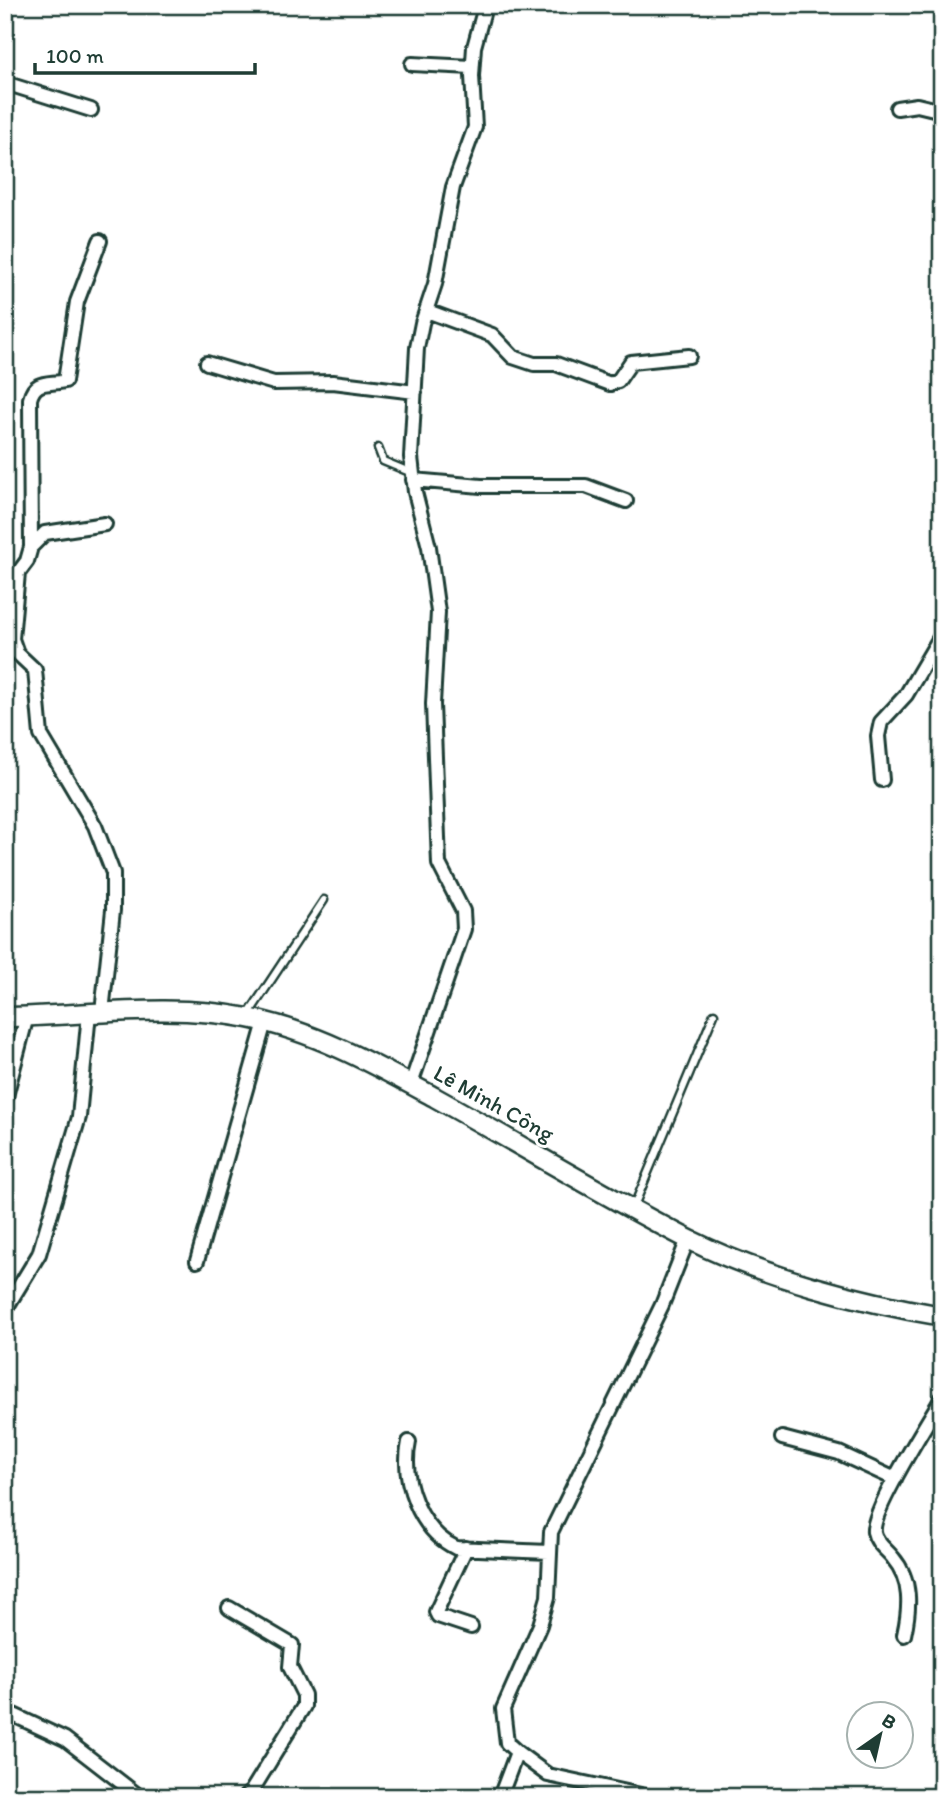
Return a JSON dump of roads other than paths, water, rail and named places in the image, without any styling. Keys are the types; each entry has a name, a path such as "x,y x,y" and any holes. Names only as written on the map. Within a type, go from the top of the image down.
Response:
{"main road":[{"name":"Lê Minh Công","path":"5,1017 169,1012 246,1017 310,1036 411,1084 688,1239 758,1268 899,1308 942,1316"}],"street":[{"path":"411,1084 462,939 465,920 439,864 433,704 438,612 429,547 412,476 417,348 435,284 453,187 473,137 472,67 484,7"},
{"path":"412,64 472,67"},
{"path":"5,83 91,110"},
{"path":"897,108 917,105 942,111"},
{"path":"5,1310 39,1254 79,1118 114,897 113,873 98,832 41,735 36,670 17,653 12,639 11,571 27,561 32,547 30,399 35,386 42,382 65,381 77,302 100,241"},
{"path":"427,311 492,335 513,356 534,364 556,364 610,384 618,381 631,362 689,356"},
{"path":"207,363 274,383 333,382 415,392"},
{"path":"412,476 481,486 586,486 626,501"},
{"path":"32,547 45,533 106,524"},
{"path":"882,780 878,736 881,722 906,695 942,634"},
{"path":"5,1100 27,1016"},
{"path":"197,1261 265,1022"},
{"path":"650,1797 548,1775 507,1743 503,1709 545,1611 549,1552 556,1520 629,1376 674,1277 688,1239"},
{"path":"904,1635 908,1615 907,1584 899,1564 874,1536 874,1527 895,1479 942,1398"},
{"path":"782,1438 839,1453 895,1479"},
{"path":"409,1442 406,1473 428,1524 445,1542 466,1548 549,1552"},
{"path":"466,1548 436,1612 438,1616 471,1628"},
{"path":"229,1608 292,1645 290,1667 304,1695 301,1713 245,1797"},
{"path":"5,1711 65,1739 140,1797"},
{"path":"500,1797 517,1752"}],"lane":[{"path":"378,448 383,461 412,476"},
{"path":"246,1017 324,900"},
{"path":"633,1208 714,1014"}]}
